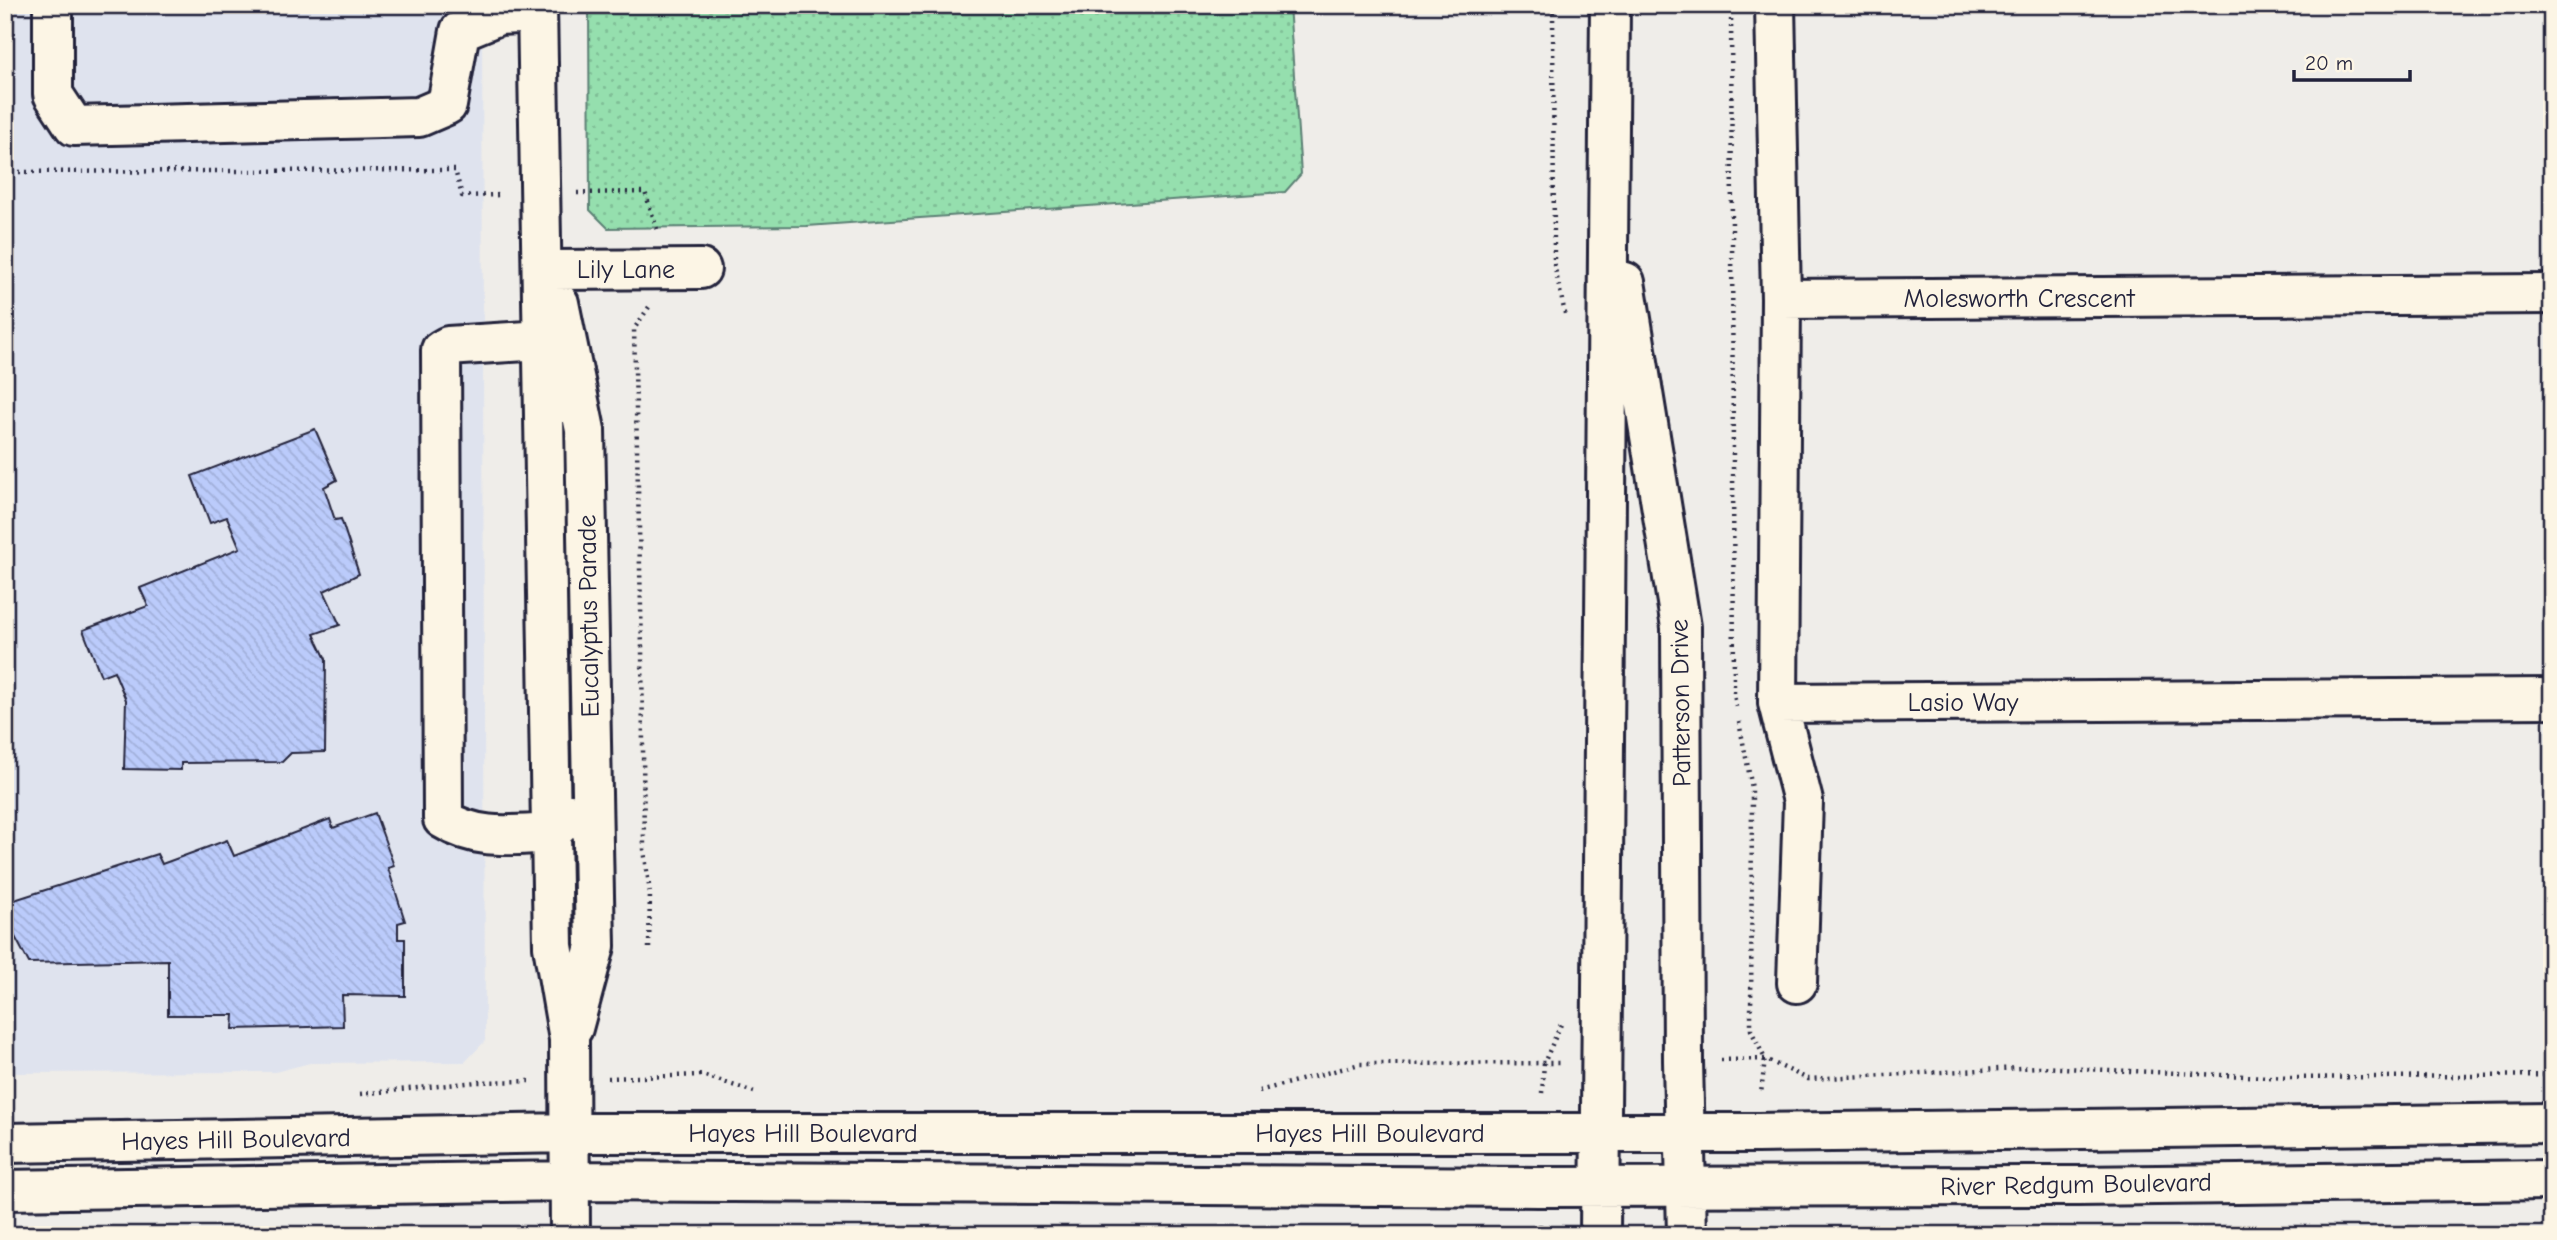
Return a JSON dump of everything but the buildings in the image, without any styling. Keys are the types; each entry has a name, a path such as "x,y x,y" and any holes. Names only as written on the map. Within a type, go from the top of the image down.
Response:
{"street":[{"path":"53,5 53,94 74,126 419,117 447,105 460,30 499,15 537,9"},
{"name":"Patterson Drive","path":"1600,1235 1610,5"},
{"path":"1775,5 1781,299 1778,703 1803,801 1797,983"},
{"name":"Eucalyptus Parade","path":"537,9 540,194 555,345 585,430 595,946 569,1039"},
{"name":"Patterson Drive","path":"1608,176 1681,626 1683,1061 1687,1235"},
{"name":"Eucalyptus Parade","path":"540,194 552,270 555,345 551,833 553,946 569,1039 570,1235"},
{"name":"Lily Lane","path":"552,270 701,269"},
{"name":"Molesworth Crescent","path":"1781,299 2552,294"},
{"path":"555,345 448,346 441,351 443,819 461,831 489,836 551,833 592,793"},
{"name":"Lasio Way","path":"1778,703 2552,698"},
{"name":"River Redgum Boulevard","path":"1600,1133 2552,1123"},
{"name":"Hayes Hill Boulevard","path":"5,1143 570,1133 1600,1133"},
{"name":"River Redgum Boulevard","path":"1600,1186 2078,1186 2552,1180"},
{"name":"Hayes Hill Boulevard","path":"5,1190 570,1181 1600,1186"}],"path":[{"path":"1553,5 1554,264 1566,320"},
{"path":"5,172 455,170 462,196 645,192 658,226 660,269 660,290 634,329 644,849 650,893 649,948"},
{"path":"1539,1133 1544,1063 1564,1017"},
{"path":"1683,1061 1765,1059 1808,1079 2039,1067 2291,1078 2552,1075"},
{"path":"1246,1095 1360,1064 1601,1062"},
{"path":"354,1094 477,1082 702,1075 762,1095"},
{"path":"1539,1187 1540,1235"}],"shaded area":[{"path":"5,5 482,5 485,1041 465,1062 310,1063 275,1072 5,1073"}],"green space":[{"path":"589,5 1289,5 1301,174 1285,192 807,226 608,228 590,210"}]}
